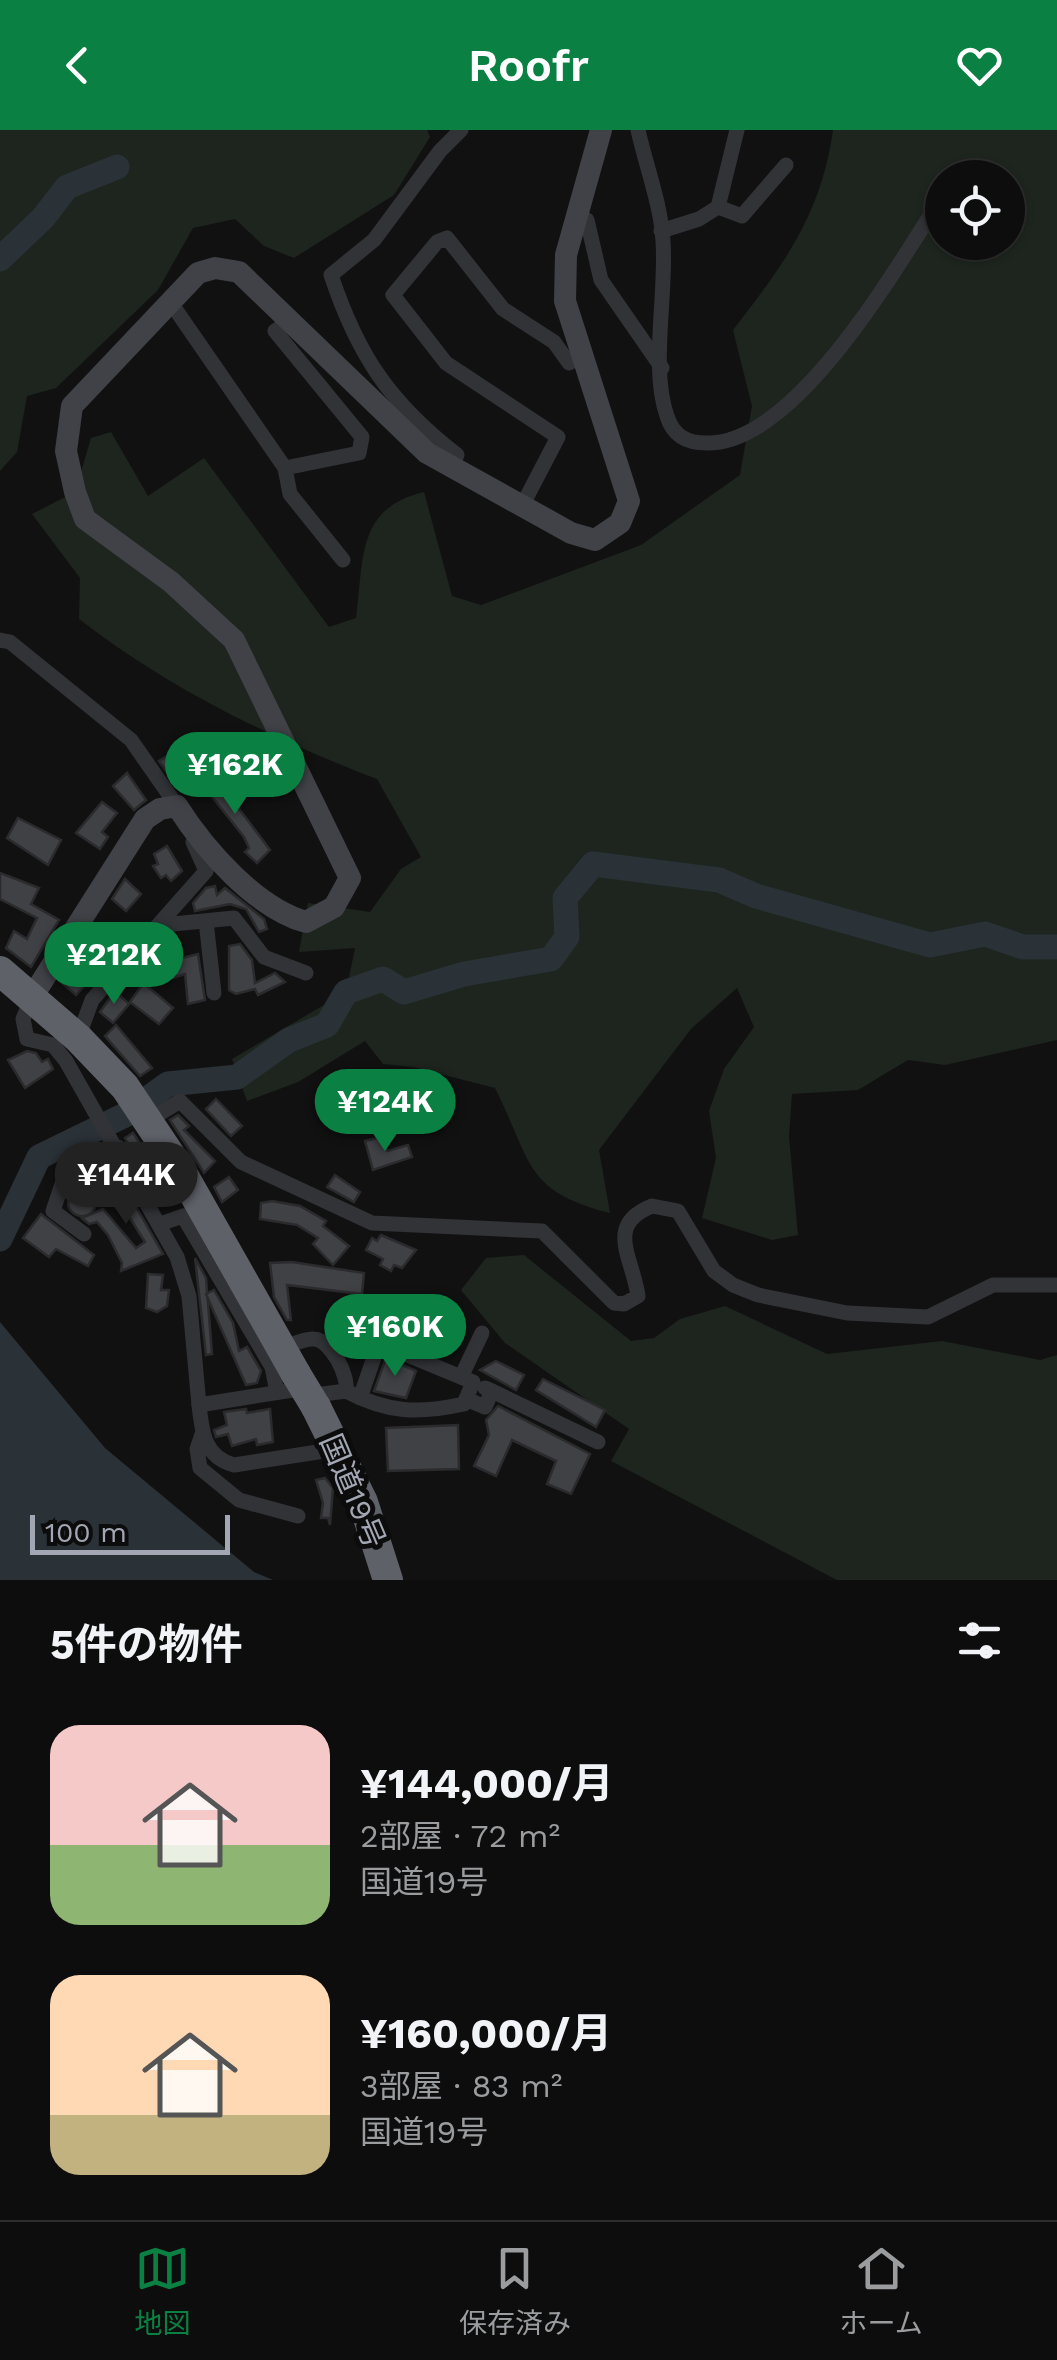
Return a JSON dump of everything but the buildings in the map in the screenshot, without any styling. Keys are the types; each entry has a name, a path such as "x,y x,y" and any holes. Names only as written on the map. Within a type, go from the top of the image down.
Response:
{"highway":[{"name":"国道19号","path":"0,971 78,1038 125,1087 146,1116 285,1371 316,1407 363,1502 385,1569"}],"street":[{"path":"450,467 457,455 389,396 354,331 331,276 374,240 440,151 461,130"},
{"path":"0,640 10,642 131,740 190,827 264,900 306,922 334,907 350,878 344,861 306,795 255,676 234,640 171,582 85,519 66,450 72,406 198,273 215,268 239,272 427,453 522,506 596,540 620,523 629,502 565,301 566,255 602,130"},
{"path":"638,130 661,231 666,415 676,434 692,443 715,443 750,430 804,388 881,296 925,225"},
{"path":"661,231 698,220 718,207 737,130"},
{"path":"718,207 742,216 786,165"},
{"path":"579,216 587,220 602,280 662,368"},
{"path":"522,506 558,437 446,363 393,294 436,242 448,238 504,309 554,342 569,363 584,355"},
{"path":"169,300 285,468 290,494 343,560"},
{"path":"285,468 359,453 362,437 275,331 290,320"},
{"path":"177,806 160,809 145,820 32,997 22,1018 27,1039 54,1045 118,1147 160,1224 189,1296 202,1434 214,1455 234,1465 338,1449"},
{"path":"78,1038 92,1000 206,871 186,832 190,827"},
{"path":"166,918 172,924 234,918 264,958 306,973"},
{"path":"206,921 214,994"},
{"path":"146,1116 180,1101 241,1162 372,1222 542,1231 558,1242 601,1294 624,1304 638,1296 624,1233 629,1218 652,1206 678,1211 714,1271 733,1285 758,1295 847,1313 928,1317 993,1285 1057,1285"},
{"path":"84,1234 53,1210 62,1184 118,1147"},
{"path":"160,1224 183,1216 272,1367 285,1371"},
{"path":"285,1371 293,1390 353,1395 396,1412 433,1411 464,1404 482,1333"},
{"path":"198,1405 285,1371 311,1338 321,1341 342,1370 353,1395"},
{"path":"353,1395 379,1343 598,1442"},
{"path":"466,1399 485,1407 492,1391"},
{"path":"202,1434 197,1449 200,1468 238,1500 298,1516"}],"shaded area":[{"path":"0,130 427,130 430,137 394,195 294,258 264,246 235,219 193,228 158,290 56,388 27,396 17,452 0,471"},
{"path":"833,130 1057,130 1057,1040 945,1065 908,1060 858,1090 792,1094 789,1137 798,1235 772,1240 702,1218 716,1158 709,1111 724,1069 754,1027 737,988 691,1029 599,1150 610,1213 582,1204 545,1183 525,1154 495,1088 413,1067 383,1064 365,1041 298,1082 247,1101 232,1059 346,992 355,948 299,952 308,903 370,912 401,869 421,857 377,779 222,710 148,667 79,619 80,578 32,514 75,492 91,438 111,432 148,496 204,458 329,627 356,618 363,556 375,523 386,510 424,492 452,596 481,605 641,545 740,475 752,406 733,330 798,237 819,188"},
{"path":"524,1255 631,1341 654,1338 680,1319 725,1306 827,1354 942,1341 1040,1360 1057,1355 1057,1580 837,1580 611,1461 629,1429 505,1343 461,1290 486,1258"},
{"path":"0,1322 105,1448 254,1572 273,1580 0,1580"}],"waterway":[{"path":"0,259 43,218 67,187 117,167"},
{"path":"0,1239 39,1157 125,1115 168,1084 237,1077 289,1040 327,1025 346,992 383,979 404,992 464,974 551,959 567,937 565,898 593,864 719,880 756,896 930,945 985,934 1023,947 1057,947"}]}
